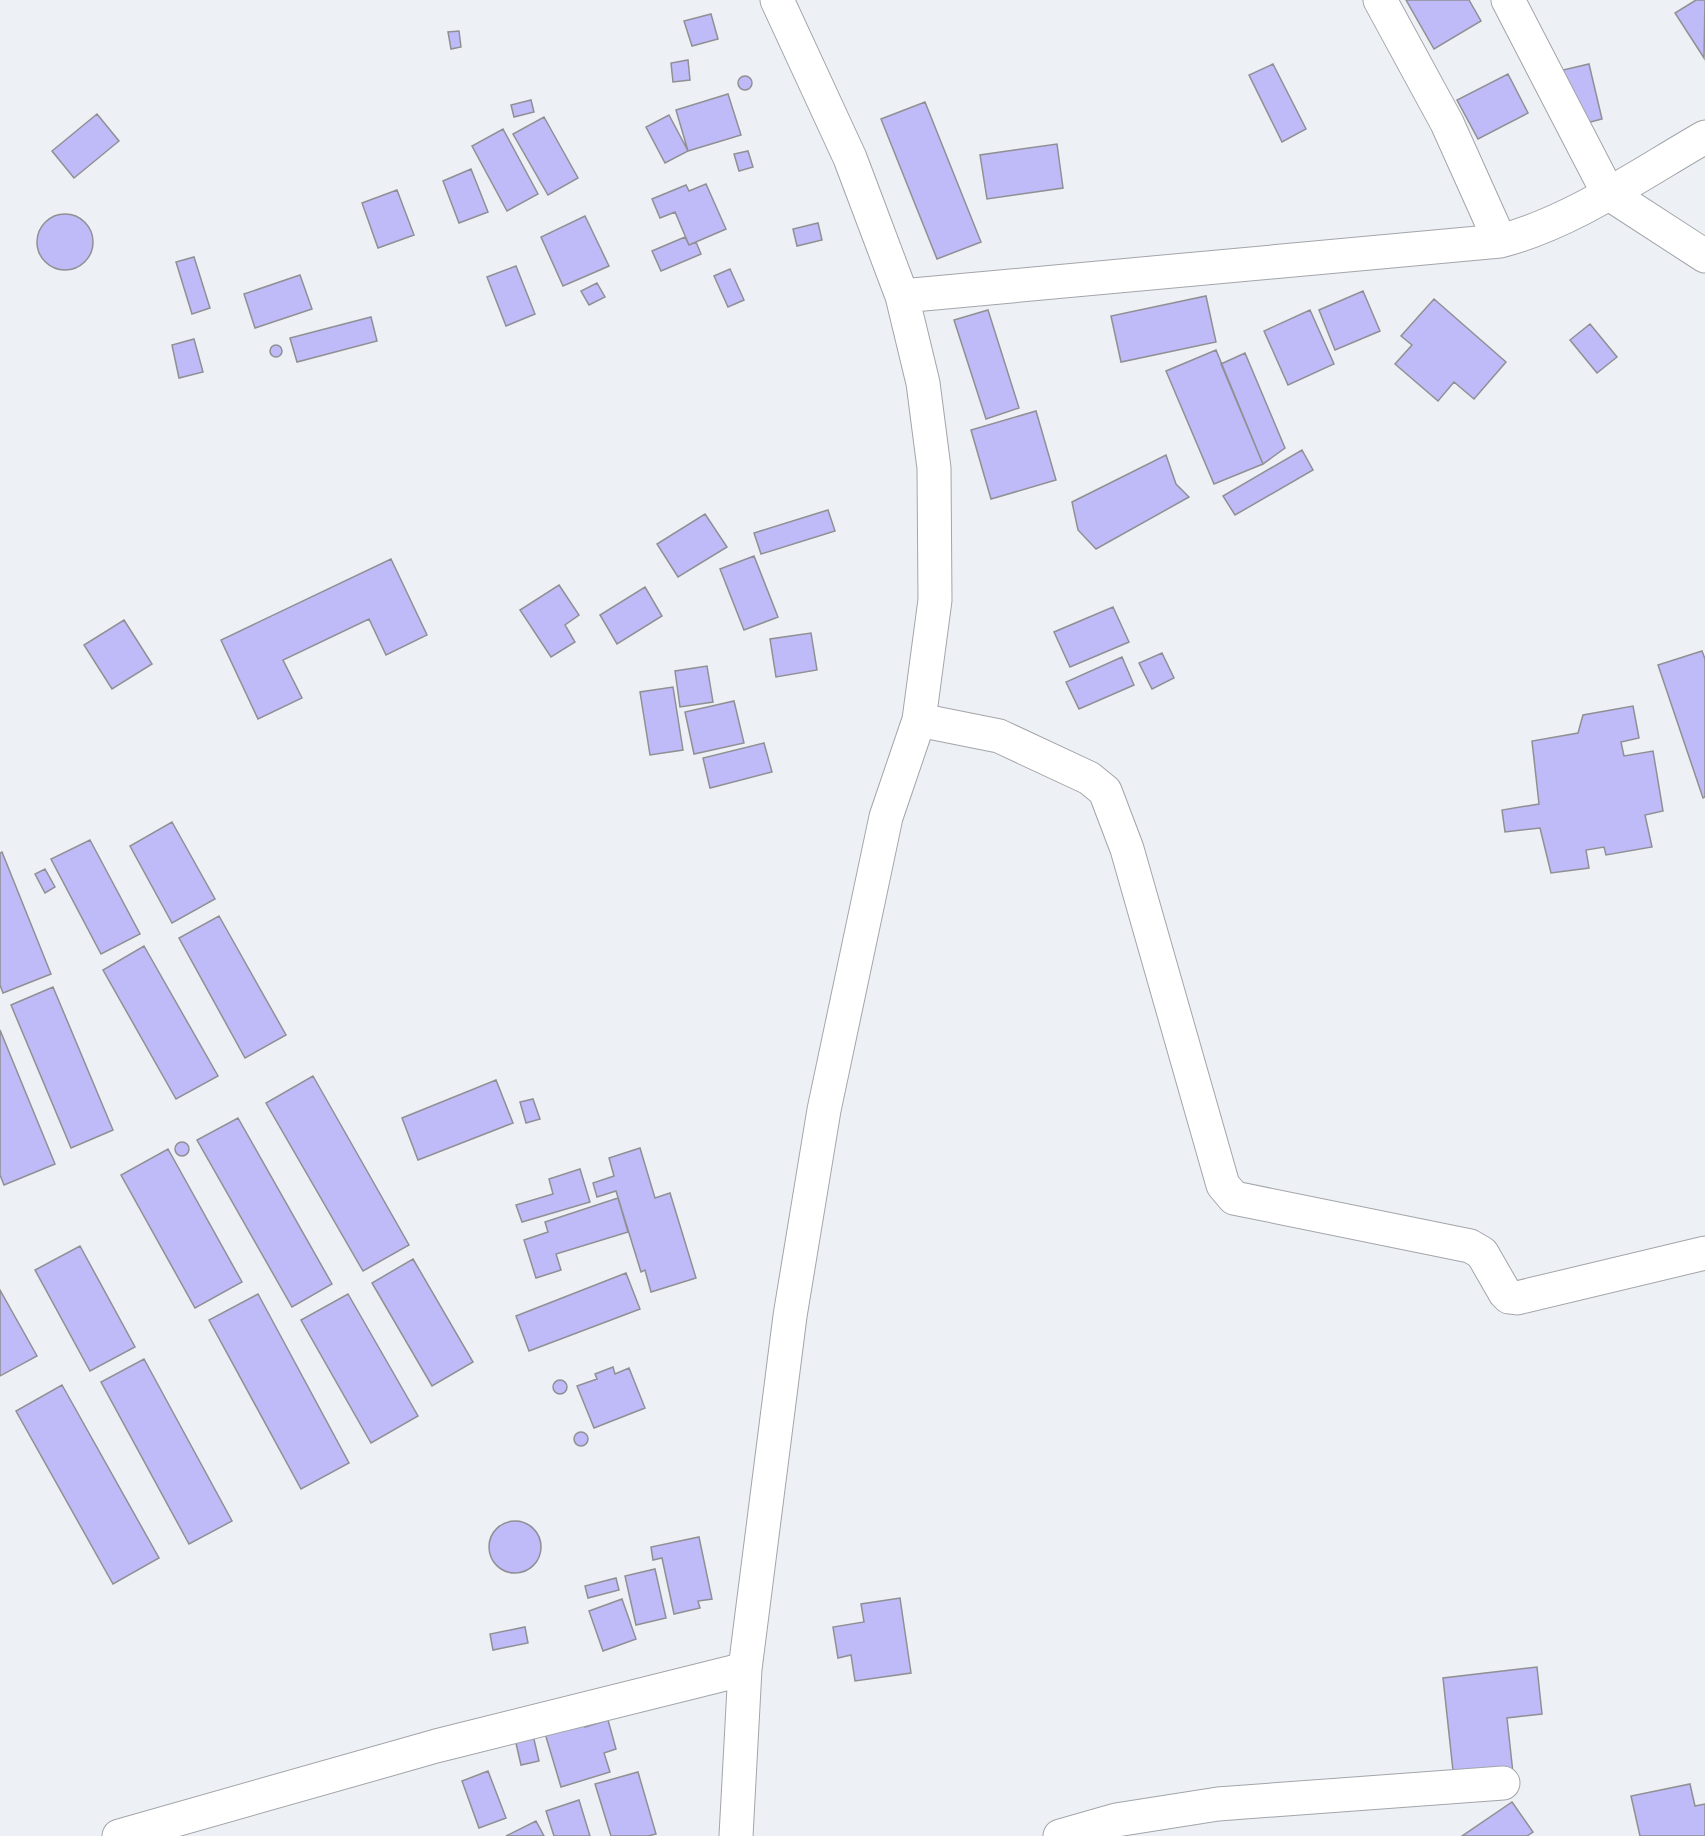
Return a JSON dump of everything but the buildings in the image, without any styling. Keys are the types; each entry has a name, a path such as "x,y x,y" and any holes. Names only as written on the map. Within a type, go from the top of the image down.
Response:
{"street":[{"path":"736,1836 745,1669 790,1317 824,1110 886,817 919,720 935,600 934,468 923,383 902,296 850,158 777,0"},
{"path":"1380,0 1446,123 1500,241"},
{"path":"1508,0 1608,193 1705,256"},
{"path":"902,296 1500,241 1528,234 1559,220 1705,137"},
{"path":"919,720 999,736 1089,778 1105,790 1127,849 1223,1185 1234,1198 1470,1246 1482,1253 1505,1293 1509,1297 1517,1298 1705,1253"},
{"path":"119,1836 436,1746 745,1669"},
{"path":"1060,1836 1116,1820 1218,1804 1503,1783"}]}
